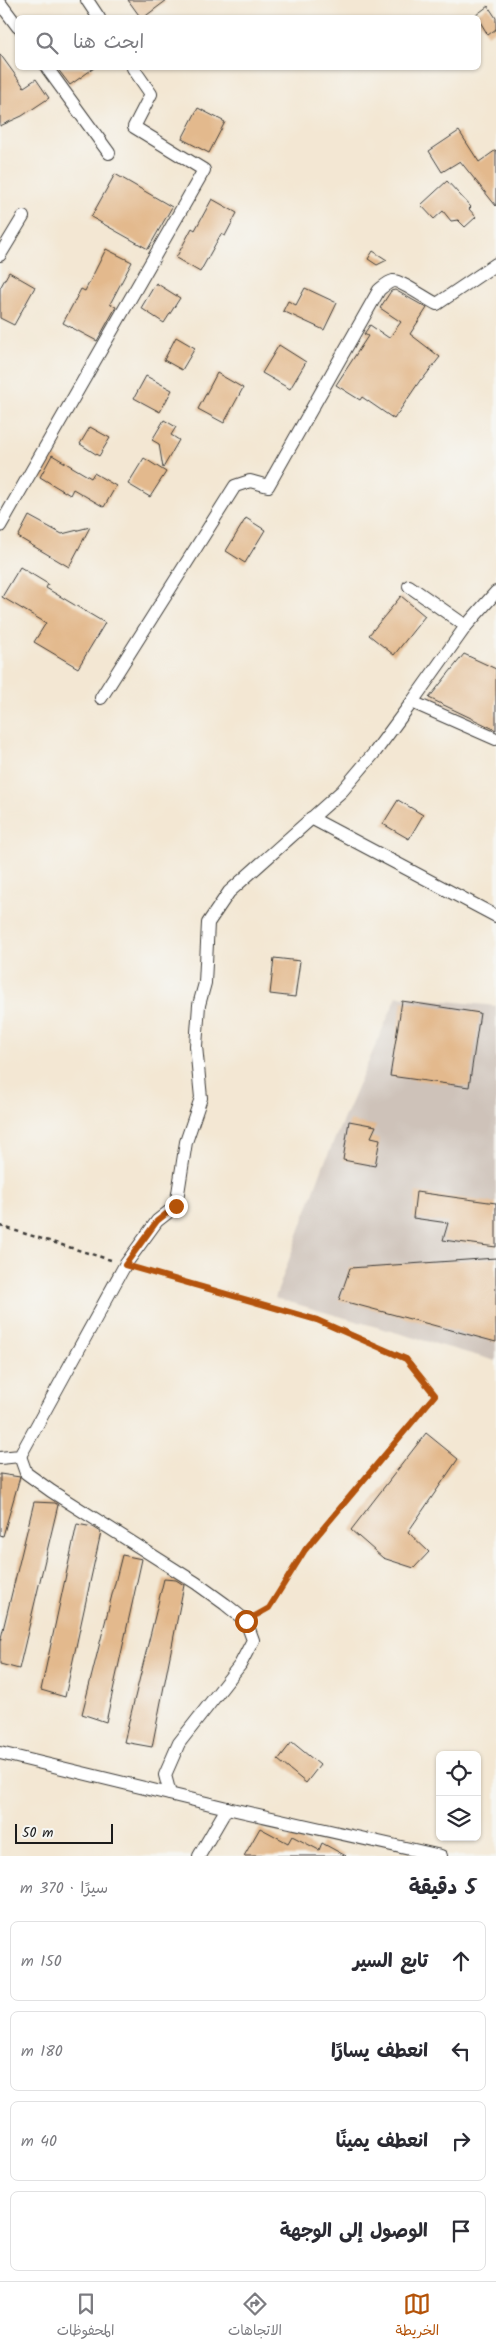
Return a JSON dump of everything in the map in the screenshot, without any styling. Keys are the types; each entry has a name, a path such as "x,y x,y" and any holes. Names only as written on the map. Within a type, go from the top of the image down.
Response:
{"street":[{"path":"87,0 97,15"},
{"path":"0,3 15,23"},
{"path":"48,70 109,153"},
{"path":"0,526 204,170 134,126 151,94 134,70"},
{"path":"0,255 23,217"},
{"path":"101,698 236,486 250,481 268,486 379,290 393,281 401,282 419,295 437,304 496,264"},
{"path":"410,586 466,626"},
{"path":"170,1794 166,1775 179,1743 240,1665 253,1640 246,1621 196,1582 32,1478 26,1473 20,1456 125,1265 157,1221 176,1206 186,1142 200,1098 196,1046 199,1005 205,983 208,923 229,892 347,784 375,752 466,626 496,592"},
{"path":"412,702 496,739"},
{"path":"311,818 496,916"},
{"path":"0,1458 20,1456"},
{"path":"0,1753 227,1808 442,1856"},
{"path":"199,1856 227,1808"}],"path":[{"path":"0,1226 125,1265 317,1320 406,1359 435,1395 305,1550 269,1608 246,1621"}],"shaded area":[{"path":"397,996 496,1006 496,1361 275,1298 323,1166"}],"building":[{"path":"128,0 167,0 147,15 139,15"},
{"path":"488,6 496,18 496,29 488,35 481,23 481,15 476,15"},
{"path":"0,54 24,87 36,79 49,98 22,116 0,126"},
{"path":"59,70 91,70 70,85"},
{"path":"198,108 225,122 209,153 182,139"},
{"path":"459,131 479,162 496,150 496,206 460,161 442,172 429,151"},
{"path":"115,174 172,207 148,249 91,217"},
{"path":"447,181 471,207 469,209 476,217 465,227 458,220 451,221 443,211 434,219 421,205"},
{"path":"212,199 237,213 225,236 221,234 200,272 176,258 192,228 195,230"},
{"path":"106,249 132,262 110,304 116,307 97,341 63,323 81,289 85,291"},
{"path":"373,251 387,260 377,265 368,259"},
{"path":"9,272 35,287 14,325 0,318 0,288"},
{"path":"156,283 180,298 164,323 141,308"},
{"path":"305,288 337,303 324,330 283,311 288,301 296,305"},
{"path":"395,290 427,308 410,334 440,357 421,379 394,419 362,397 360,400 336,385 368,336 364,334 370,325 389,338 401,322 380,308 391,291"},
{"path":"176,337 195,348 182,370 164,360"},
{"path":"279,345 306,362 290,389 262,373"},
{"path":"217,373 243,388 224,423 198,409"},
{"path":"146,376 172,390 160,412 134,398"},
{"path":"164,420 176,427 171,435 179,440 163,468 159,444 152,440"},
{"path":"90,427 110,438 99,456 80,444"},
{"path":"52,455 91,478 94,473 116,486 104,507 73,489 70,495 40,477"},
{"path":"144,458 166,472 150,497 128,484"},
{"path":"29,516 62,534 90,527 69,567 18,537"},
{"path":"246,518 265,530 245,563 226,551"},
{"path":"20,567 48,584 46,588 105,623 78,668 34,642 46,623 2,597"},
{"path":"401,596 425,616 394,655 369,635"},
{"path":"464,654 496,669 496,730 429,698"},
{"path":"398,800 423,815 409,839 383,824"},
{"path":"274,958 300,961 295,997 270,994"},
{"path":"402,1001 480,1013 469,1087 390,1076"},
{"path":"349,1121 376,1126 371,1137 380,1139 375,1166 343,1160"},
{"path":"416,1192 496,1203 496,1247 443,1240 448,1223 413,1218"},
{"path":"496,1258 496,1342 339,1300 350,1268"},
{"path":"426,1433 458,1459 408,1532 429,1552 414,1568 383,1558 351,1530"},
{"path":"0,1474 20,1477 3,1536 0,1535"},
{"path":"34,1502 55,1503 58,1505 19,1669 0,1664 0,1642"},
{"path":"77,1524 93,1527 101,1532 65,1697 41,1690"},
{"path":"122,1555 142,1559 106,1722 82,1714"},
{"path":"164,1579 176,1580 184,1585 152,1747 124,1742"},
{"path":"292,1742 320,1765 306,1783 278,1760"},
{"path":"260,1828 288,1843 292,1836 319,1850 322,1843 346,1856 244,1856"}],"route":[{"path":"176,1206 157,1221 125,1265 317,1320 406,1359 435,1395 305,1550 269,1608 246,1621"}]}
